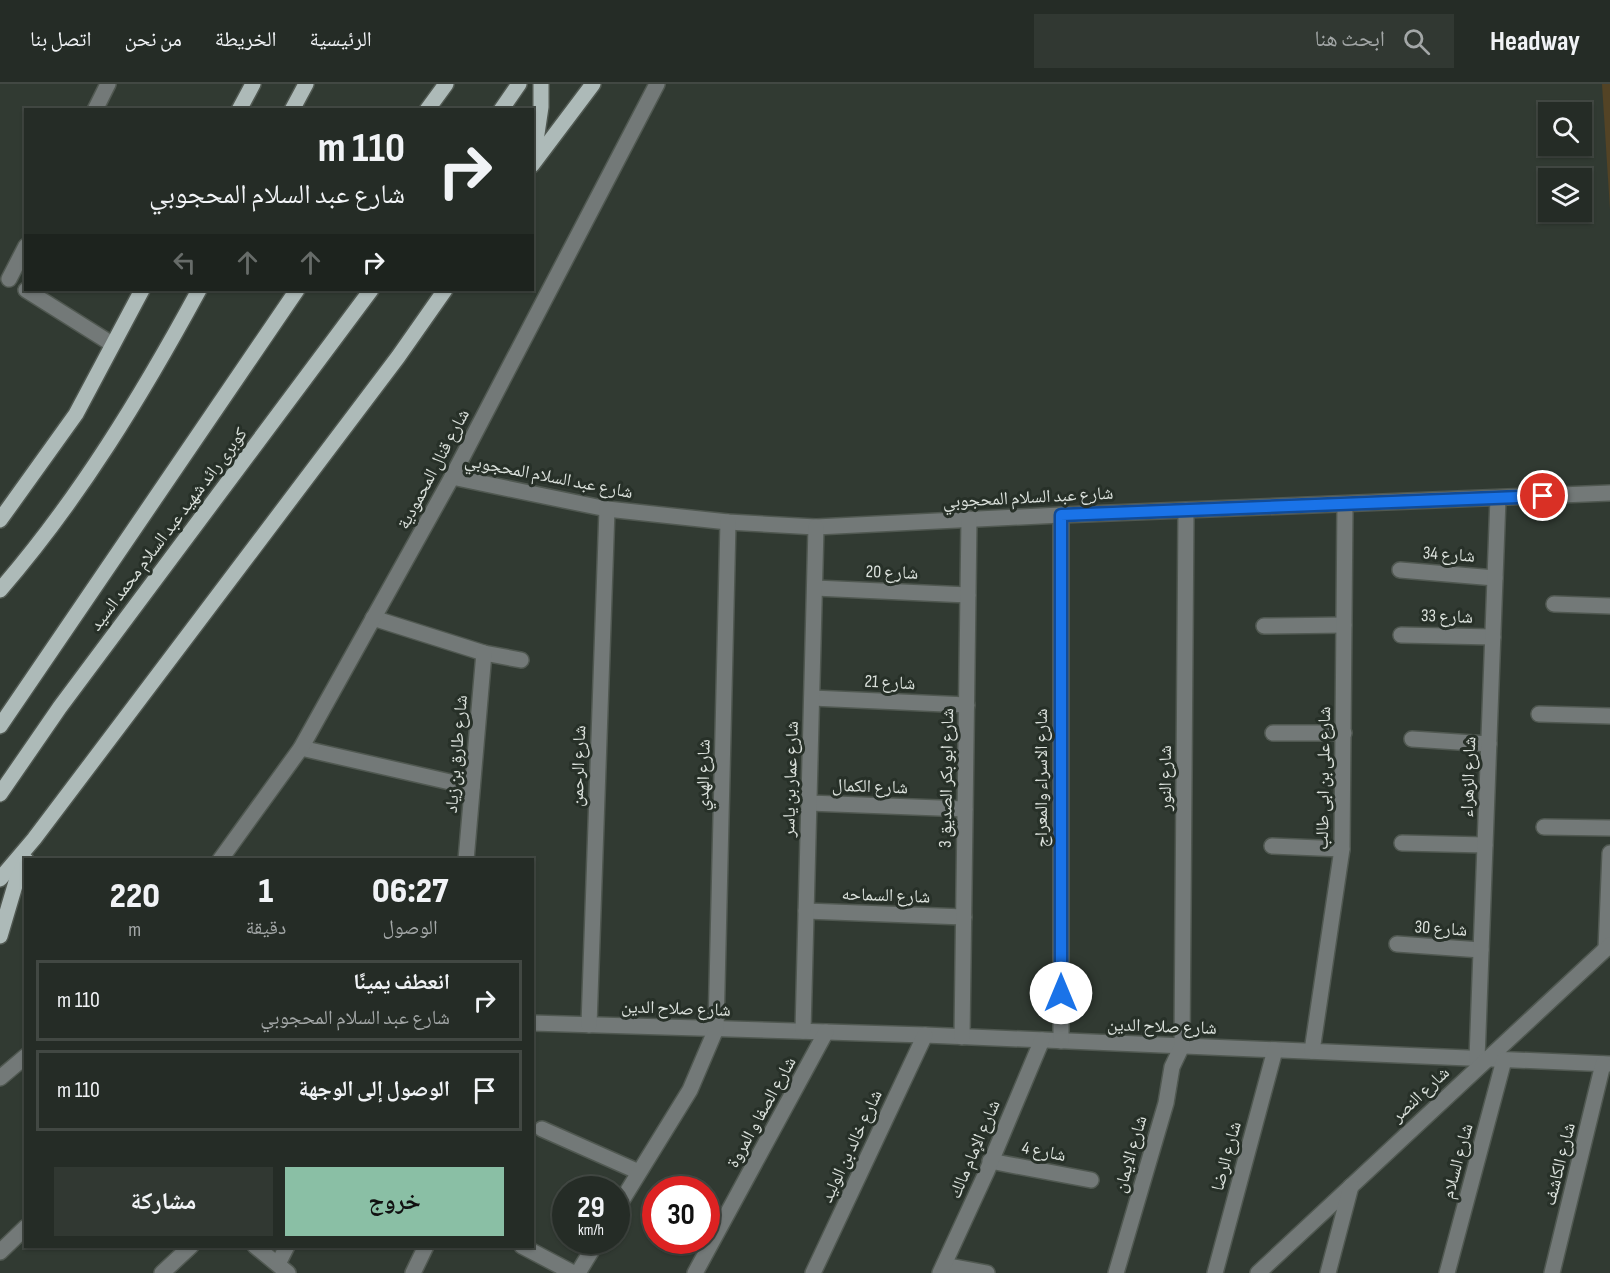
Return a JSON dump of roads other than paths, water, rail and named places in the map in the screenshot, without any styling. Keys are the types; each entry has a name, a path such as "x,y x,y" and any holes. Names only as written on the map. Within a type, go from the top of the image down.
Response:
{"main road":[{"path":"240,108 253,84"},
{"path":"293,108 306,84"},
{"path":"428,108 446,84"},
{"path":"502,108 519,84"},
{"path":"534,157 541,107 541,84"},
{"path":"534,163 593,84"},
{"path":"0,520 76,414 141,291"},
{"path":"0,591 50,529 92,470 137,400 198,291"},
{"name":"كوبرى رائد شهيد عبد السلام محمد السيد","path":"0,726 296,291"},
{"name":"كوبرى رائد شهيد عبد السلام محمد السيد","path":"0,794 60,707 369,291"},
{"path":"0,879 34,839 391,366 444,291"},
{"path":"27,858 34,839"},
{"path":"0,936 16,882 24,864"}],"street":[{"path":"96,108 108,84"},
{"name":"شارع قنال المحمودية","path":"221,858 301,748 452,477 657,84"},
{"path":"24,249 4,276 24,288"},
{"path":"29,291 112,344"},
{"name":"شارع عبد السلام المحجوبي","path":"452,477 607,509 728,522 816,527 1610,493"},
{"name":"شارع الزهراء","path":"1482,1059 1481,950 1498,498"},
{"name":"شارع على بن ابى طالب","path":"1312,1051 1342,849 1345,504"},
{"name":"شارع الرحمن","path":"589,1024 607,509"},
{"name":"شارع النور","path":"1182,1046 1186,510"},
{"name":"شارع الاسراء والمعراج","path":"1060,1041 1061,515"},
{"name":"شارع ابو بكر الصديق 3","path":"962,1036 969,519"},
{"name":"شارع الهدي","path":"716,1029 728,522"},
{"name":"شارع عمار بن ياسر","path":"803,1031 816,527"},
{"name":"شارع 34","path":"1400,570 1495,578"},
{"name":"شارع 20","path":"814,588 968,595"},
{"path":"1554,604 1610,606"},
{"path":"373,618 484,653 521,660"},
{"path":"1264,626 1344,625"},
{"name":"شارع 33","path":"1401,634 1493,637"},
{"name":"شارع طارق بن زياد","path":"466,858 484,653"},
{"name":"شارع 21","path":"812,698 967,705"},
{"path":"1539,714 1610,716"},
{"path":"1273,733 1344,733"},
{"path":"1412,739 1489,744"},
{"path":"301,748 472,787"},
{"name":"شارع الكمال","path":"809,803 965,809"},
{"path":"1544,827 1610,828"},
{"path":"1402,843 1485,845"},
{"path":"1272,846 1342,849"},
{"path":"1608,947 1610,853"},
{"name":"شارع السماحه","path":"806,911 964,917"},
{"name":"شارع 30","path":"1397,944 1481,950"},
{"name":"شارع النصر","path":"1258,1273 1482,1059 1608,947"},
{"name":"شارع صلاح الدين","path":"534,1027 589,1024 962,1036 1606,1064"},
{"path":"630,1187 690,1090 716,1029"},
{"name":"شارع الصفا و المروة","path":"695,1273 826,1032"},
{"name":"شارع خالد بن الوليد","path":"813,1273 925,1035"},
{"name":"شارع الإمام مالك","path":"942,1269 1042,1040"},
{"name":"شارع الايمان","path":"1116,1273 1166,1103 1172,1067 1182,1046"},
{"name":"شارع الرضا","path":"1215,1273 1275,1050"},
{"path":"0,1078 24,1060"},
{"name":"شارع السلام","path":"1447,1273 1504,1060"},
{"name":"شارع الكاشف","path":"1552,1273 1606,1064"},
{"path":"542,1129 639,1172"},
{"name":"شارع 4","path":"990,1161 1091,1180"},
{"path":"1328,1273 1351,1186"},
{"path":"0,1252 24,1229"},
{"path":"162,1273 188,1248"},
{"path":"257,1248 283,1269 287,1248"},
{"path":"413,1273 425,1248"},
{"path":"526,1248 573,1273"},
{"path":"578,1273 590,1254"},
{"path":"942,1269 987,1273"}]}
